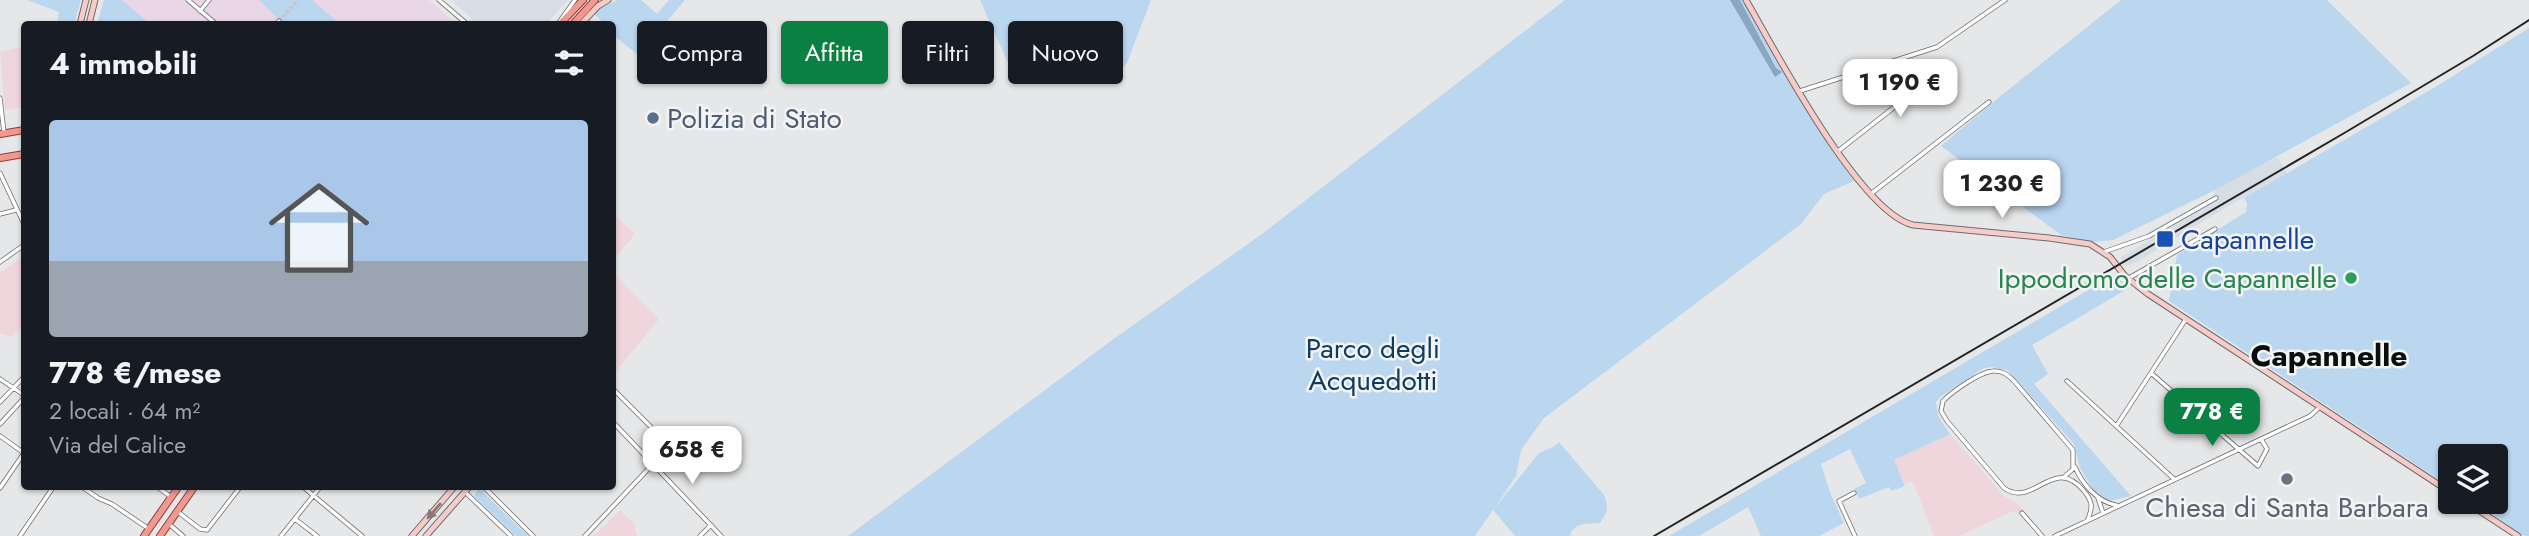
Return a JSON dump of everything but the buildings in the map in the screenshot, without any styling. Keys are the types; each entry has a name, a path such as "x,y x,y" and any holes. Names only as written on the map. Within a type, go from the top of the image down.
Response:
{"main road":[{"path":"562,21 583,0"},
{"path":"576,21 595,0"},
{"path":"2,133 21,130"},
{"path":"0,158 21,154"},
{"path":"144,536 176,490"},
{"path":"160,536 192,490"}],"street":[{"path":"81,21 86,0"},
{"path":"90,21 95,0"},
{"path":"188,0 212,21"},
{"path":"200,11 209,0"},
{"path":"439,0 464,21"},
{"path":"561,21 575,0"},
{"path":"584,21 608,0"},
{"path":"1746,0 1837,152 1860,182 1894,216 1910,224 2095,246 2104,252 2128,279 2438,484"},
{"path":"1800,91 1933,48 2006,0"},
{"path":"1837,152 1948,65"},
{"path":"0,98 2,133"},
{"path":"1870,193 1989,102"},
{"path":"0,173 21,219"},
{"path":"2104,252 2149,236 2216,198"},
{"path":"0,214 16,210"},
{"path":"2128,279 2215,229"},
{"path":"0,262 21,247"},
{"path":"2117,425 2186,319"},
{"path":"2003,372 2014,381 2074,452 2072,472 2064,477 2025,492 2014,493 2006,490 1948,424 1941,411 1943,401 1983,374 2003,372"},
{"path":"2151,373 2258,466 2267,449 2261,439"},
{"path":"0,379 21,394"},
{"path":"0,402 21,380"},
{"path":"2067,382 2174,478"},
{"path":"585,536 667,451 667,443 616,392"},
{"path":"0,424 21,400"},
{"path":"2055,536 2310,416 2320,407"},
{"path":"616,425 721,536"},
{"path":"0,436 21,451"},
{"path":"0,488 21,457"},
{"path":"2074,464 2081,478 2098,497 2106,503 2118,506"},
{"path":"2064,477 2076,481 2101,514"},
{"path":"20,536 51,490"},
{"path":"87,490 149,529"},
{"path":"161,490 171,497"},
{"path":"178,512 202,530 210,527 238,490"},
{"path":"306,490 362,536"},
{"path":"281,536 318,490"},
{"path":"412,536 453,490"},
{"path":"462,490 511,536"},
{"path":"486,490 533,536"},
{"path":"426,536 465,492"},
{"path":"1854,493 1839,501 1855,536"},
{"path":"2098,497 2101,514"},
{"path":"2087,521 2092,504"},
{"path":"2022,513 2042,536"},
{"path":"2483,514 2518,536"},
{"path":"295,519 317,536"},
{"path":"169,524 183,536"},
{"path":"700,536 711,525"},
{"path":"2499,525 2506,536"}],"shaded area":[{"path":"122,0 429,0 454,21 146,21"},
{"path":"452,0 568,0 549,21 474,21"},
{"path":"1730,0 1740,0 1776,68 1782,72 1775,77"},
{"path":"21,47 21,107 5,110 0,52"},
{"path":"2278,158 2287,174 2137,262 2125,266 2121,257 2212,203 2215,190 2250,167"},
{"path":"616,217 635,234 616,256"},
{"path":"21,257 21,328 12,337 0,333 0,273"},
{"path":"616,276 659,319 616,371"},
{"path":"1950,434 2004,496 2017,503 2024,511 2019,515 2013,511 1959,536 1934,536 1913,481 1905,484 1893,460"},
{"path":"620,510 634,524 637,536 594,536"}],"green space":[{"path":"27,0 81,0 75,21 58,21 59,12"},
{"path":"104,0 122,0 146,21 98,21"},
{"path":"259,0 312,0 336,21 280,21"},
{"path":"618,0 641,0 657,14 669,0 685,0 667,21 637,21 637,54 616,37 616,21 602,21 594,14"},
{"path":"980,0 1151,0 1127,63 1123,67 1123,21 1008,21 1008,63 994,32 994,21 989,21"},
{"name":"Parco degli Acquedotti","path":"1565,0 1744,0 1832,151 1854,181 1824,194 1801,224 1544,418 1521,450 1516,476 1494,509 1539,453 1559,442 1604,495 1607,509 1600,523 1578,526 1570,536 1515,536 1493,510 1475,536 848,536 1115,338 1262,234"},
{"name":"Ippodromo delle Capannelle","path":"2121,0 2327,0 2411,83 2215,190 2113,240 2093,242 2061,235 1941,146"},
{"name":"Ippodromo delle Capannelle","path":"2529,28 2529,536 2492,514 2508,514 2508,444 2438,444 2438,479 2169,301 2177,255 2246,212 2247,203 2244,198 2437,86"},
{"path":"2114,275 2129,288 2032,345 2048,374 2034,384 2131,496 2109,501 2092,488 2080,468 2074,444 2007,370 1992,367 1984,368 1936,402 1938,416 1950,434 1894,460 1905,486 1891,491 1889,487 1859,499 1854,489 1866,483 1850,449 1821,464 1844,523 1819,536 1761,536 1748,507 1699,536 1669,536"},
{"path":"478,490 528,536 516,536 474,496"}],"tunnel":[{"path":"279,21 298,0"}],"railway":[{"path":"1654,536 2346,132 2529,20"}],"place":[{"name":"Polizia di Stato","path":"653,118"},
{"name":"Capannelle","path":"2165,239"},
{"name":"Ippodromo delle Capannelle","path":"2351,278"},
{"name":"Chiesa di Santa Barbara","path":"2287,479"}],"district":[{"name":"Capannelle","path":"2329,355"}]}
